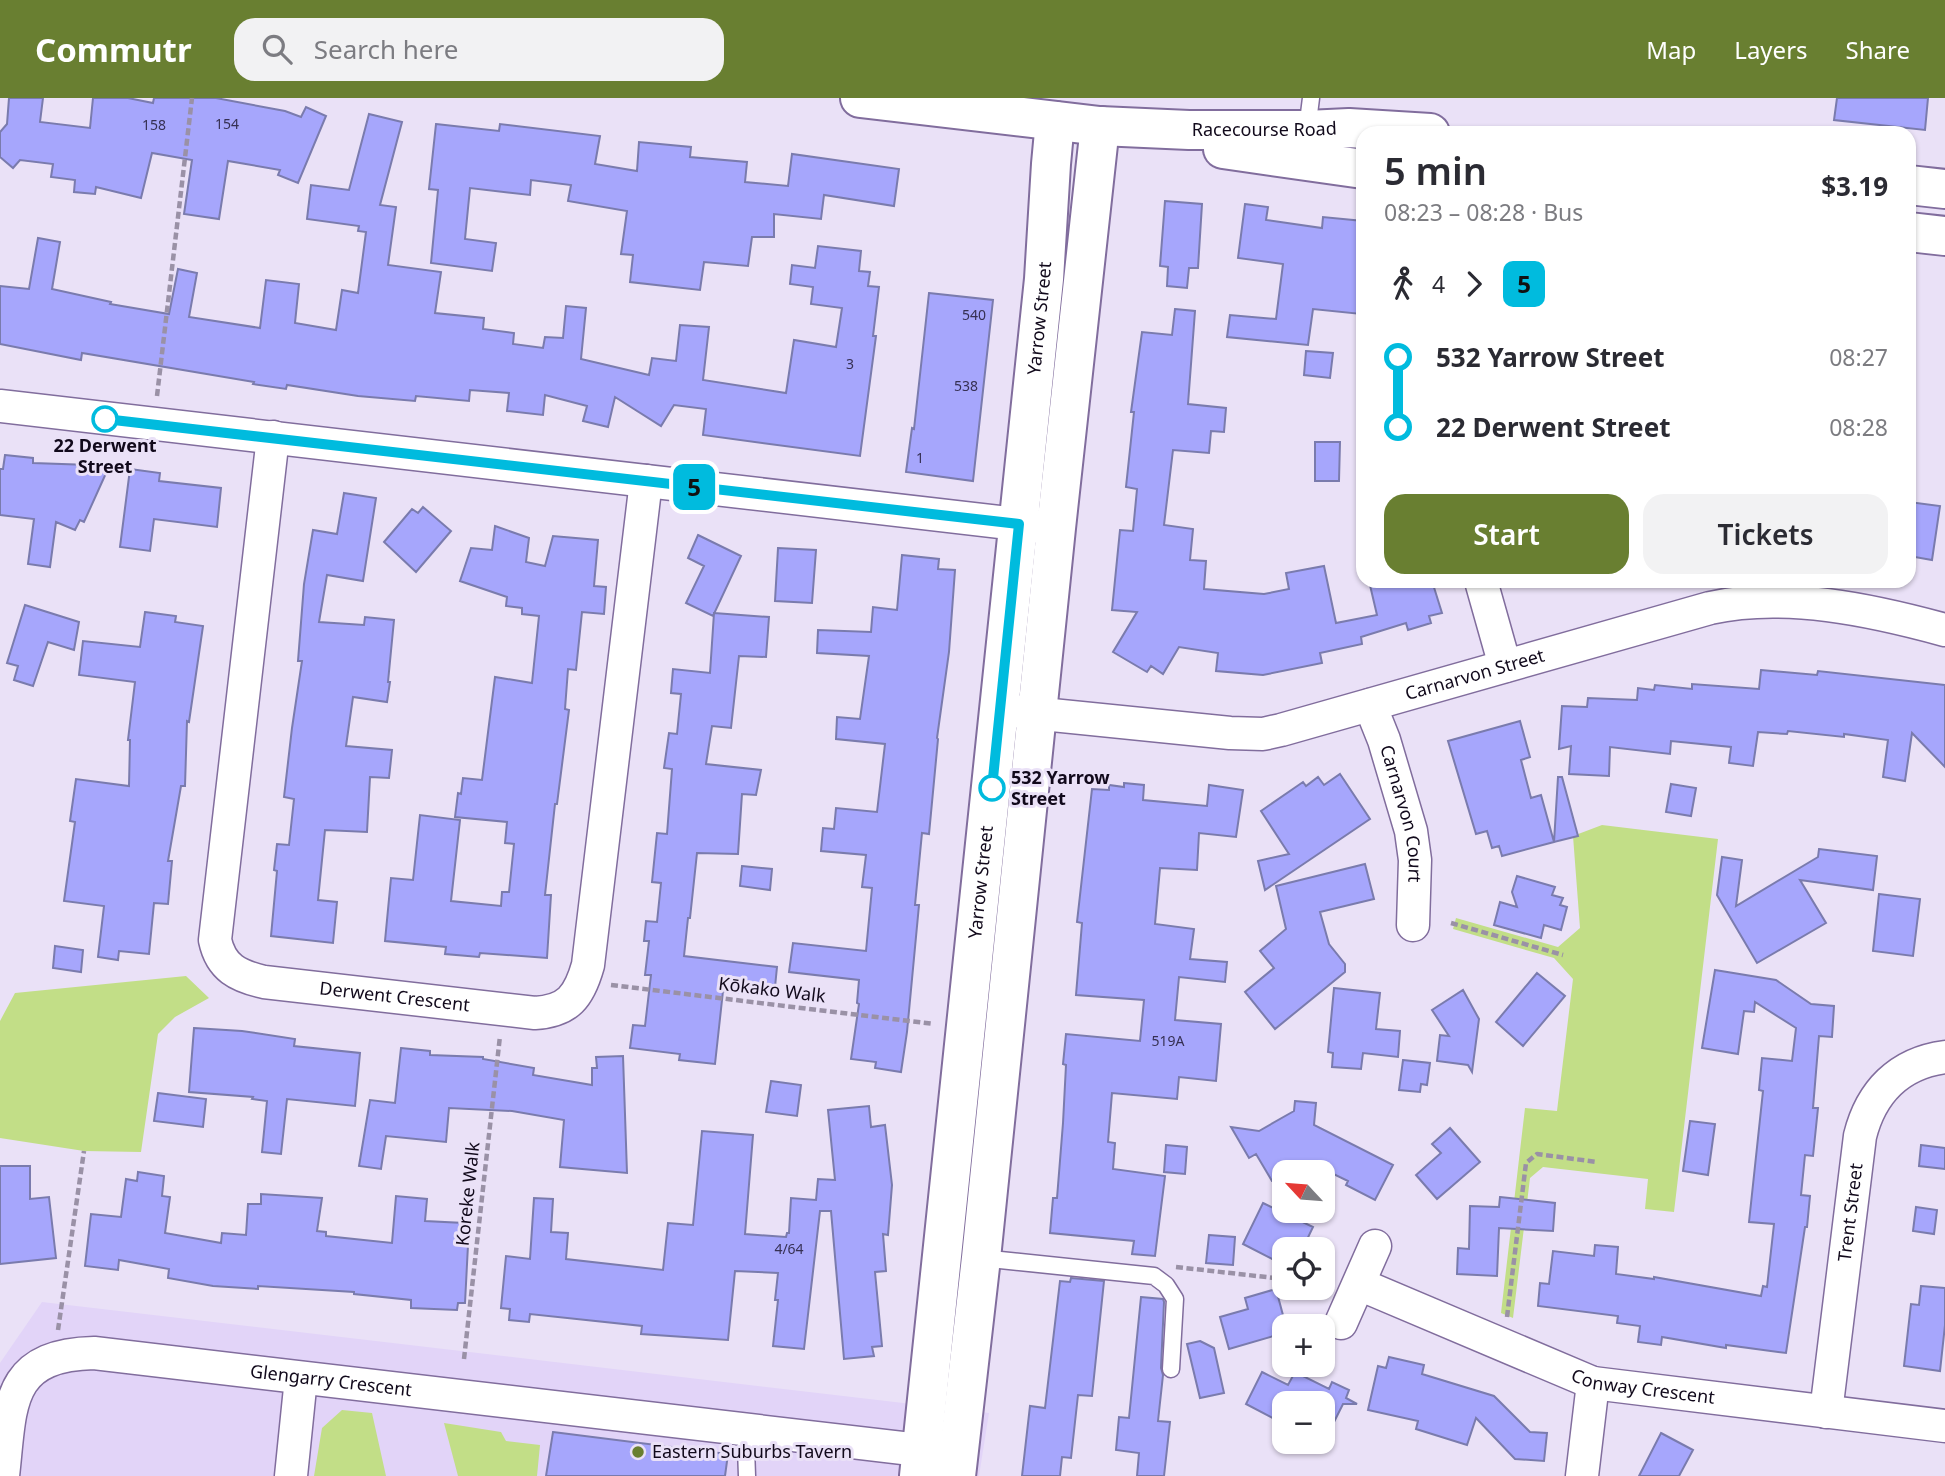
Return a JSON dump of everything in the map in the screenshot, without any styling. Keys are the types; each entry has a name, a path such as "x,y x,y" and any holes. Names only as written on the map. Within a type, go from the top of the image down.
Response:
{"street":[{"name":"Racecourse Road","path":"860,98 965,104 1055,121 1100,126 1189,130 1309,114 1356,128"},
{"name":"Yarrow Street","path":"939,1464 981,1258 1038,713 1038,526 1044,279 1055,121"},
{"name":"Racecourse Road","path":"1100,126 1191,144 1356,168"},
{"name":"Yarrow Street","path":"939,1464 1000,709 1038,526 1100,126"},
{"path":"1916,186 1945,189"},
{"path":"1916,233 1945,236"},
{"path":"0,406 1038,526"},
{"name":"Derwent Crescent","path":"273,438 215,940 225,963 236,973 264,982 534,1013 550,1012 575,996 588,965 646,481"},
{"path":"1483,588 1505,666"},
{"name":"Carnarvon Street","path":"1000,709 1255,734 1281,730 1710,608 1750,601 1784,601 1845,609 1892,617 1945,631"},
{"name":"Carnarvon Court","path":"1370,705 1384,740 1411,831 1415,860 1413,925"},
{"name":"Trent Street","path":"1826,1412 1860,1136 1865,1116 1886,1084 1924,1060 1945,1057"},
{"path":"1341,1323 1375,1246"},
{"name":"Conway Crescent","path":"1359,1284 1593,1383 1945,1426"},
{"name":"Glengarry Crescent","path":"3,1476 14,1397 23,1380 37,1366 54,1359 71,1354 94,1353 747,1430 939,1464"},
{"path":"290,1476 301,1378"},
{"path":"1582,1476 1593,1383"}],"lane":[{"path":"981,1258 1154,1276 1166,1285 1175,1299 1171,1369"},
{"path":"747,1430 747,1476"}],"path":[{"path":"154,424 192,98"},
{"path":"1451,923 1563,954"},
{"name":"Kōkako Walk","path":"606,984 934,1024"},
{"name":"Koreke Walk","path":"464,1359 500,1032"},
{"path":"54,1359 84,1151"},
{"path":"1506,1325 1526,1163 1537,1154 1597,1162"}],"shaded area":[{"path":"42,1302 989,1413 979,1476 0,1476 0,1363"}],"green space":[{"path":"1602,825 1718,839 1674,1212 1645,1209 1648,1179 1543,1167 1530,1178 1513,1318 1501,1313 1525,1108 1557,1111 1573,979 1554,958 1453,929 1456,918 1558,947 1580,928 1573,836"},
{"path":"186,976 209,998 175,1017 158,1034 141,1152 84,1151 0,1138 0,1021 15,993"},
{"path":"342,1410 372,1413 386,1476 314,1476 322,1428"},
{"path":"444,1423 501,1432 506,1441 540,1445 537,1476 458,1476"}],"building":[{"path":"9,98 43,98 40,122 90,128 93,98 128,98 153,103 154,98 216,98 285,111 301,117 306,107 326,116 298,183 278,175 280,170 228,161 219,219 184,214 192,160 152,153 141,198 96,187 95,194 74,192 75,180 51,177 53,164 20,160 13,168 0,157 0,132 7,124"},
{"path":"1837,98 1928,98 1925,130 1916,129 1916,126 1834,120"},
{"path":"369,114 402,122 380,205 396,207 388,265 441,272 435,313 484,318 483,329 514,333 513,344 543,348 545,337 563,338 566,306 586,308 581,359 649,375 652,358 676,361 680,325 709,327 703,380 786,393 794,340 836,347 842,308 811,304 813,287 790,284 792,265 815,268 818,246 861,251 859,271 870,272 868,286 879,287 873,336 876,336 860,456 703,435 706,409 674,405 661,426 615,397 608,427 583,421 587,406 545,395 543,415 507,411 509,393 470,390 469,401 416,396 415,401 358,396 287,385 286,389 253,384 254,382 82,353 81,360 0,344 0,286 29,289 38,238 60,242 52,289 111,302 110,304 169,314 178,269 197,273 189,317 260,328 266,280 299,284 295,323 336,330 342,290 358,293 366,232 358,231 359,226 307,219 311,185 349,190"},
{"path":"436,124 499,131 500,124 600,136 595,164 637,171 639,142 691,147 690,157 747,162 745,182 788,186 792,154 899,169 894,206 824,195 821,219 774,214 774,237 752,237 748,266 704,262 700,290 630,282 633,255 621,254 627,211 568,201 571,185 531,180 530,195 470,188 465,239 496,243 492,271 431,263 438,190 429,189"},
{"path":"1165,201 1202,204 1198,268 1189,268 1187,288 1167,286 1168,267 1160,266"},
{"path":"1245,204 1268,207 1266,220 1322,228 1323,217 1356,220 1356,313 1313,309 1308,345 1227,337 1230,315 1276,319 1283,264 1238,258"},
{"path":"929,293 993,300 973,481 906,472 912,428 914,429"},
{"path":"1175,309 1195,311 1188,404 1226,408 1224,432 1211,431 1209,453 1173,450 1164,525 1193,529 1190,560 1206,561 1204,589 1264,594 1289,589 1286,573 1324,566 1336,623 1377,615 1371,588 1434,588 1442,613 1429,616 1431,623 1408,630 1406,623 1361,637 1362,644 1320,653 1322,663 1263,675 1216,671 1218,653 1179,647 1163,674 1151,666 1147,672 1113,652 1137,612 1112,610 1120,530 1133,531 1137,489 1126,487 1134,412 1131,412 1142,332 1172,335"},
{"path":"1306,351 1333,353 1330,378 1304,375"},
{"path":"1315,442 1340,442 1339,481 1315,481"},
{"path":"5,455 33,458 33,463 90,465 90,469 107,471 84,522 80,520 75,530 56,522 50,567 28,564 34,519 0,515 0,469 3,469"},
{"path":"130,469 160,473 159,481 221,488 217,527 154,519 150,551 120,547"},
{"path":"344,493 376,498 363,581 327,575 319,622 364,625 365,617 394,620 387,702 353,697 346,746 392,750 389,778 370,777 367,832 325,830 318,900 337,902 333,943 271,936 277,844 289,845 294,799 284,797 302,661 298,661 304,584 313,530 337,534"},
{"path":"1916,503 1940,506 1932,560 1916,557"},
{"path":"423,507 451,531 416,572 384,542 412,509 418,513"},
{"path":"495,526 529,538 526,562 545,566 553,536 598,540 594,586 606,587 604,614 582,612 576,670 568,669 565,709 569,710 545,895 551,895 547,958 480,953 479,957 445,954 446,947 385,941 391,878 413,880 420,815 460,820 451,901 501,906 502,892 509,892 514,844 505,843 507,822 455,817 463,778 482,780 495,677 532,683 539,616 522,614 522,608 506,606 507,597 460,581 471,548 492,550"},
{"path":"698,535 741,556 713,616 686,603 704,566 688,558"},
{"path":"778,548 816,550 812,603 775,601"},
{"path":"902,555 939,559 938,569 955,570 929,834 922,833 915,905 919,905 901,1072 875,1068 876,1062 851,1059 859,1004 859,980 789,972 793,943 866,951 872,888 862,887 866,855 821,851 823,828 834,829 836,808 877,812 885,744 836,739 837,717 860,719 869,656 817,653 818,630 871,632 873,607 897,610"},
{"path":"25,605 79,622 74,650 48,642 33,686 14,680 18,666 7,663"},
{"path":"145,612 176,616 175,622 203,626 189,722 187,721 185,786 181,786 168,861 172,861 168,904 154,903 149,954 119,951 118,960 98,957 104,906 64,901 75,822 70,821 76,779 129,786 128,740 135,682 79,675 83,641 140,647"},
{"path":"714,613 769,617 766,657 739,656 731,728 712,726 706,764 761,770 756,795 742,794 738,854 697,853 684,956 777,967 774,997 723,991 715,1064 679,1060 680,1054 630,1048 633,1025 645,1026 651,975 645,975 649,941 644,941 646,921 657,922 661,883 652,882 657,833 667,834 672,769 664,768 669,733 677,734 681,694 671,693 673,669 710,673"},
{"path":"1761,670 1817,675 1818,671 1945,685 1945,767 1912,733 1905,781 1883,777 1888,740 1788,731 1787,734 1758,732 1753,766 1729,763 1731,747 1671,741 1670,754 1610,747 1609,776 1569,774 1571,746 1559,749 1562,706 1587,707 1588,698 1637,700 1638,688 1654,690 1655,685 1692,689 1692,684 1759,689"},
{"path":"1520,721 1530,757 1521,760 1531,798 1541,795 1554,842 1502,856 1499,846 1492,848 1487,831 1476,834 1448,741"},
{"path":"1340,774 1370,819 1265,890 1258,861 1289,854 1261,811 1303,782 1306,786 1318,777 1324,785"},
{"path":"1558,777 1562,777 1578,836 1554,842"},
{"path":"1124,783 1144,785 1143,800 1207,806 1209,785 1243,790 1236,837 1199,833 1197,870 1160,868 1155,924 1194,929 1190,959 1227,962 1225,982 1179,977 1175,1020 1221,1024 1216,1081 1179,1077 1177,1099 1112,1093 1108,1142 1115,1143 1113,1169 1165,1176 1155,1256 1132,1254 1134,1241 1050,1233 1053,1198 1057,1198 1066,1034 1140,1041 1144,1000 1076,995 1082,923 1077,922 1092,789 1109,790 1109,785 1124,787"},
{"path":"1671,784 1696,788 1691,816 1666,812"},
{"path":"1819,849 1877,856 1873,890 1800,880 1826,923 1757,963 1717,895 1722,857 1742,860 1736,906 1818,857"},
{"path":"1365,864 1374,899 1320,912 1329,944 1345,964 1345,972 1275,1029 1245,992 1274,968 1260,951 1286,929 1276,886"},
{"path":"742,866 772,869 770,890 740,886"},
{"path":"1517,876 1555,887 1552,895 1563,898 1560,905 1567,907 1561,930 1544,925 1541,938 1494,925 1500,902 1517,907 1512,892"},
{"path":"1879,894 1920,899 1913,956 1873,951"},
{"path":"55,946 83,950 81,972 53,968"},
{"path":"1715,970 1776,980 1811,1004 1834,1006 1832,1037 1819,1036 1813,1108 1818,1108 1813,1156 1805,1155 1801,1195 1810,1196 1807,1227 1786,1353 1726,1345 1726,1348 1662,1337 1661,1345 1638,1342 1640,1326 1617,1323 1618,1316 1538,1306 1540,1283 1549,1284 1553,1251 1594,1256 1595,1245 1618,1247 1616,1274 1654,1277 1761,1296 1763,1286 1767,1287 1774,1224 1749,1222 1763,1091 1759,1090 1762,1058 1792,1061 1796,1028 1755,1002 1754,1012 1744,1011 1738,1054 1702,1048"},
{"path":"1537,973 1565,996 1523,1046 1496,1022"},
{"path":"1334,988 1380,993 1376,1029 1400,1031 1398,1057 1363,1053 1361,1069 1332,1067 1333,1053 1328,1052"},
{"path":"1463,990 1479,1019 1472,1072 1468,1065 1437,1061 1440,1035 1449,1036 1432,1010"},
{"path":"194,1028 242,1031 295,1039 294,1046 360,1053 355,1106 287,1099 281,1154 262,1152 267,1101 252,1099 253,1097 189,1092"},
{"path":"401,1048 430,1051 430,1055 483,1057 534,1068 533,1075 592,1085 592,1068 597,1068 596,1057 623,1056 627,1173 560,1167 564,1120 512,1111 449,1108 446,1142 386,1136 381,1169 359,1166 370,1100 395,1103"},
{"path":"1403,1060 1430,1063 1427,1085 1421,1084 1420,1092 1399,1090"},
{"path":"771,1081 801,1085 797,1116 766,1112"},
{"path":"158,1093 206,1099 203,1127 154,1121"},
{"path":"1295,1101 1316,1103 1314,1125 1393,1165 1375,1200 1346,1185 1348,1181 1335,1175 1335,1160 1272,1160 1272,1181 1256,1154 1249,1158 1231,1127 1259,1131 1294,1111"},
{"path":"869,1106 871,1127 885,1125 892,1185 888,1235 883,1234 886,1271 875,1272 882,1346 872,1347 874,1356 844,1359 831,1211 820,1211 804,1349 773,1346 778,1273 735,1271 728,1340 641,1334 642,1326 530,1314 529,1322 509,1320 510,1309 501,1308 506,1256 530,1259 534,1198 553,1199 551,1232 568,1233 566,1259 663,1270 668,1223 693,1225 702,1131 753,1135 745,1234 786,1237 789,1233 791,1198 816,1200 818,1179 835,1180 828,1110"},
{"path":"1690,1121 1715,1124 1708,1175 1683,1171"},
{"path":"1450,1128 1480,1162 1437,1199 1416,1175 1441,1153 1432,1144"},
{"path":"1166,1145 1187,1147 1185,1174 1164,1172"},
{"path":"1921,1145 1945,1148 1945,1169 1919,1166"},
{"path":"0,1166 30,1166 30,1199 49,1197 56,1258 0,1264"},
{"path":"138,1172 164,1176 162,1196 170,1197 165,1233 221,1243 222,1233 246,1235 248,1204 261,1204 261,1194 322,1198 317,1231 326,1232 326,1236 392,1243 396,1196 427,1199 425,1221 464,1223 463,1244 468,1245 465,1303 458,1303 457,1310 411,1308 411,1300 354,1292 213,1286 168,1278 169,1269 119,1260 118,1270 85,1266 91,1214 121,1217 126,1179 137,1181"},
{"path":"1500,1197 1555,1203 1553,1231 1499,1228 1497,1276 1457,1274 1458,1248 1469,1249 1470,1206 1499,1207"},
{"path":"1263,1203 1272,1207 1272,1223 1305,1223 1313,1227 1308,1237 1272,1237 1272,1259 1243,1244"},
{"path":"1916,1207 1937,1210 1934,1234 1913,1231"},
{"path":"1209,1235 1235,1237 1233,1265 1206,1263"},
{"path":"1071,1278 1104,1281 1092,1396 1078,1395 1071,1458 1062,1457 1060,1476 1022,1476 1030,1406 1045,1408 1060,1281 1070,1282"},
{"path":"1921,1286 1945,1288 1945,1325 1940,1371 1904,1366 1911,1304 1919,1305"},
{"path":"1272,1290 1272,1300 1279,1300 1283,1314 1272,1314 1272,1336 1229,1349 1220,1317 1248,1309 1245,1298"},
{"path":"1141,1297 1163,1299 1164,1302 1163,1375 1158,1421 1170,1422 1164,1476 1137,1476 1139,1453 1116,1450 1119,1417 1129,1418"},
{"path":"1200,1341 1214,1348 1224,1393 1200,1398 1187,1344"},
{"path":"1389,1357 1424,1365 1422,1374 1494,1396 1530,1432 1547,1433 1544,1461 1515,1459 1476,1418 1467,1445 1416,1429 1418,1421 1368,1410 1378,1366 1386,1368"},
{"path":"1262,1372 1288,1385 1292,1377 1305,1377 1329,1389 1332,1382 1349,1390 1346,1398 1357,1404 1343,1404 1335,1420 1335,1391 1272,1391 1272,1418 1246,1404"},
{"path":"553,1432 728,1454 725,1476 546,1476"},
{"path":"1661,1433 1693,1450 1679,1476 1639,1476"}],"bus line":[{"name":"5","path":"105,419 1019,524 992,788"}],"place":[{"name":"22 Derwent Street","path":"105,419"},
{"name":"532 Yarrow Street","path":"992,788"},
{"name":"Eastern Suburbs Tavern","path":"638,1452"}]}
